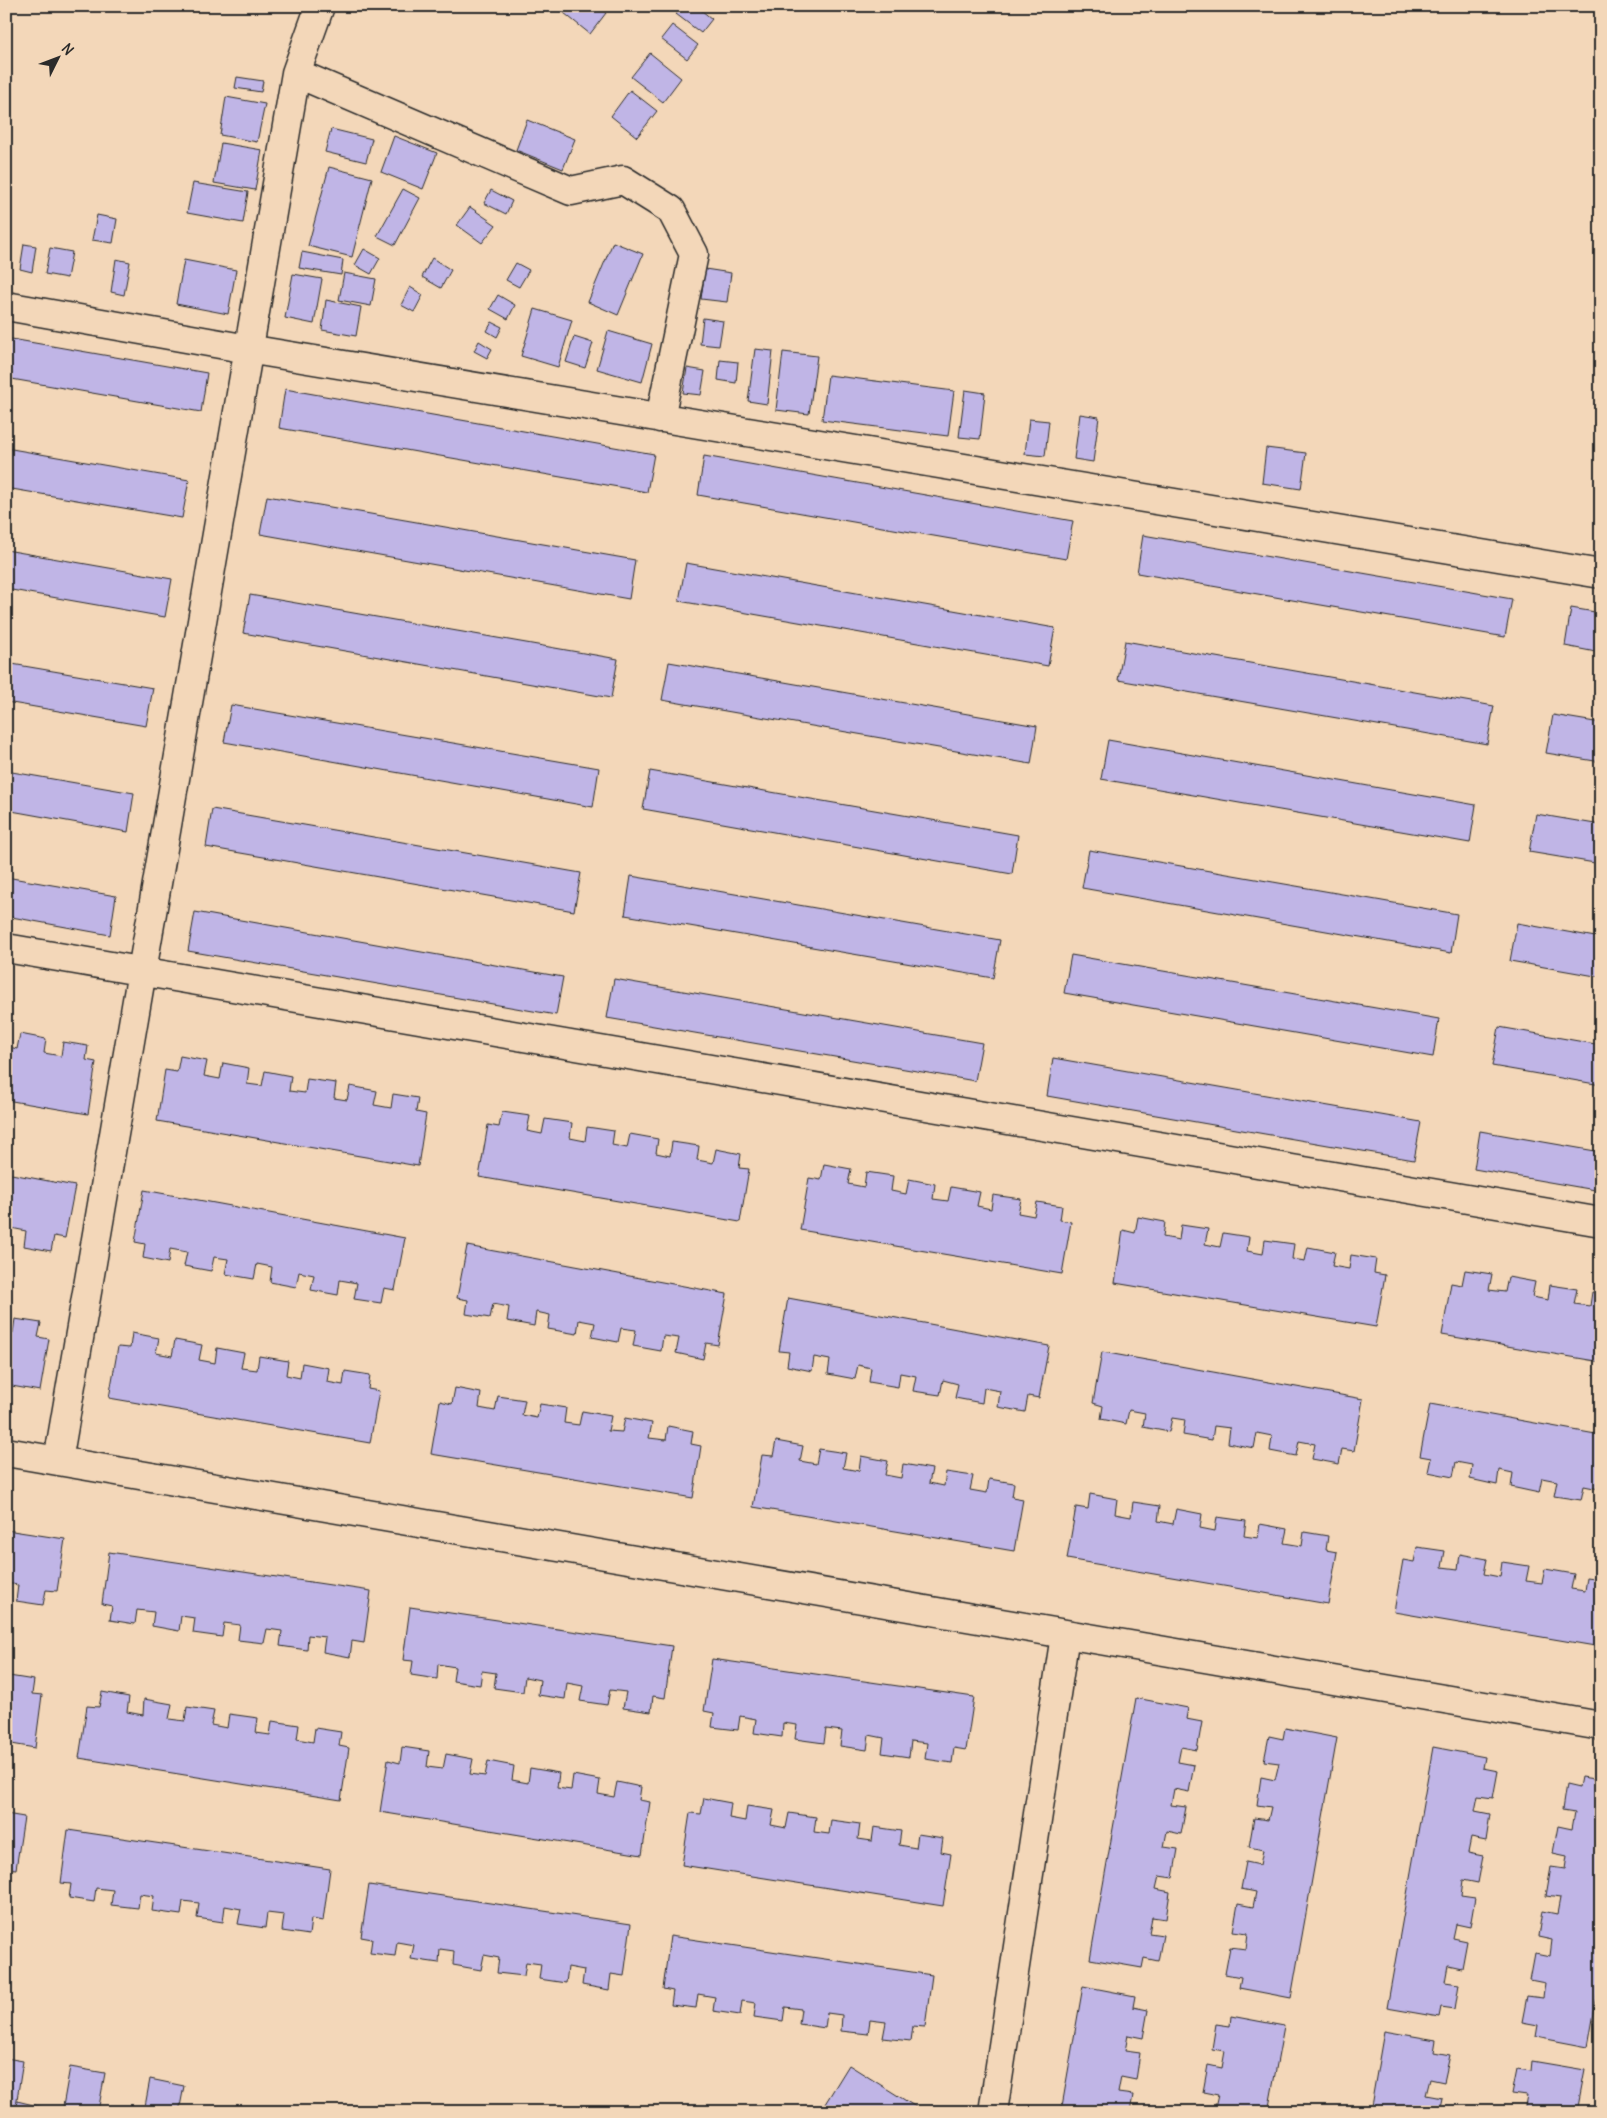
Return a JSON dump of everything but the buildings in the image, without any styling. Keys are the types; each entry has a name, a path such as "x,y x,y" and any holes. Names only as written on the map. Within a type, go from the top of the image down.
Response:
{"lane":[{"path":"58,1461 296,73 320,6"},
{"path":"296,73 571,191 623,180 671,210 694,254 660,418"},
{"path":"6,306 248,349 1601,574"},
{"path":"6,948 1601,1222"},
{"path":"6,1452 1601,1726"},
{"path":"993,2112 1065,1634"}]}
